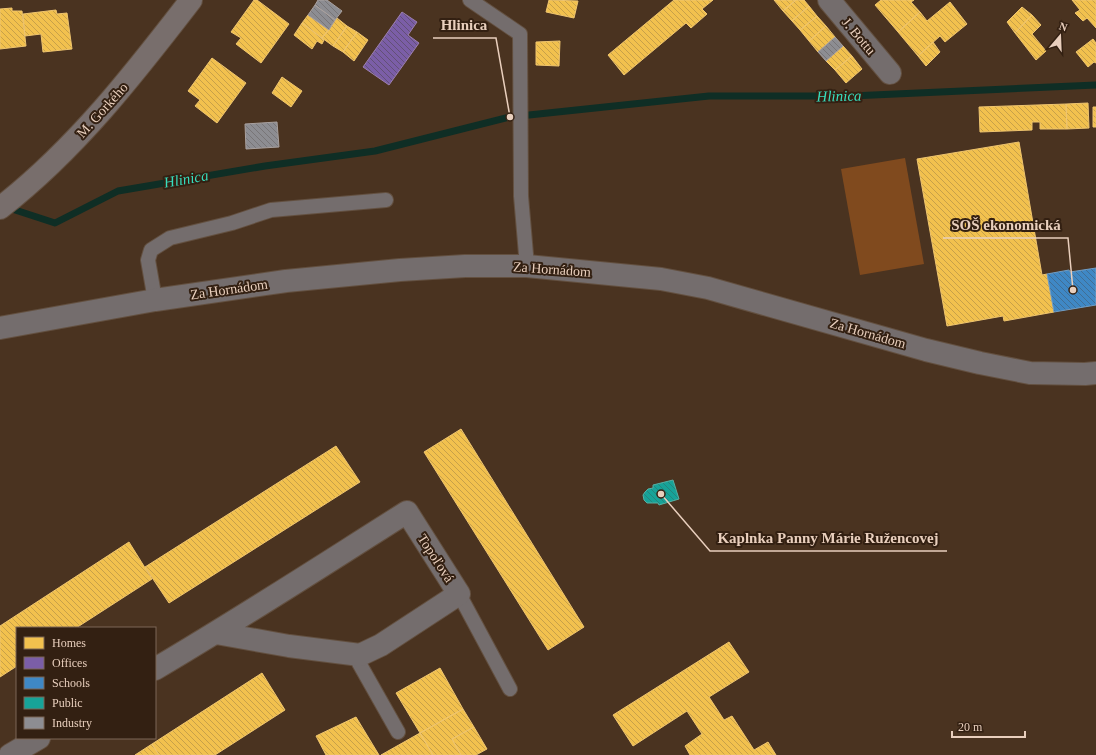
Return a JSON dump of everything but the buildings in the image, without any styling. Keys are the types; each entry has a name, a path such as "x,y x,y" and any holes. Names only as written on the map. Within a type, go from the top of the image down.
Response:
{"main road":[{"name":"M. Gorkého","path":"0,208 63,152 133,75 191,0"}],"street":[{"name":"J. Bottu","path":"829,0 890,73"},
{"name":"Za Hornádom","path":"0,328 155,300 286,281 400,270 465,266 527,266 661,279 708,288 926,350 1030,373 1096,373"},
{"name":"Topoľová","path":"156,668 216,633 407,512 459,594 381,645 360,655"},
{"path":"216,633 289,646 360,655"},
{"path":"10,755 37,739"}],"lane":[{"path":"470,0 520,34 521,196 527,266"},
{"path":"155,300 148,260 151,250 170,238 232,223 270,210 386,200"},
{"path":"459,594 510,689"},
{"path":"360,655 359,663 398,732"}],"shaded area":[{"path":"905,158 924,264 860,275 841,169"}],"waterway":[{"name":"Hlinica","path":"6,207 55,223 118,191 265,166 375,151 510,117 709,96 851,96 1096,85"}],"place":[{"name":"Hlinica","path":"510,117"},
{"name":"SOŠ ekonomická","path":"1073,290"},
{"name":"Kaplnka Panny Márie Ružencovej","path":"661,494"}]}
